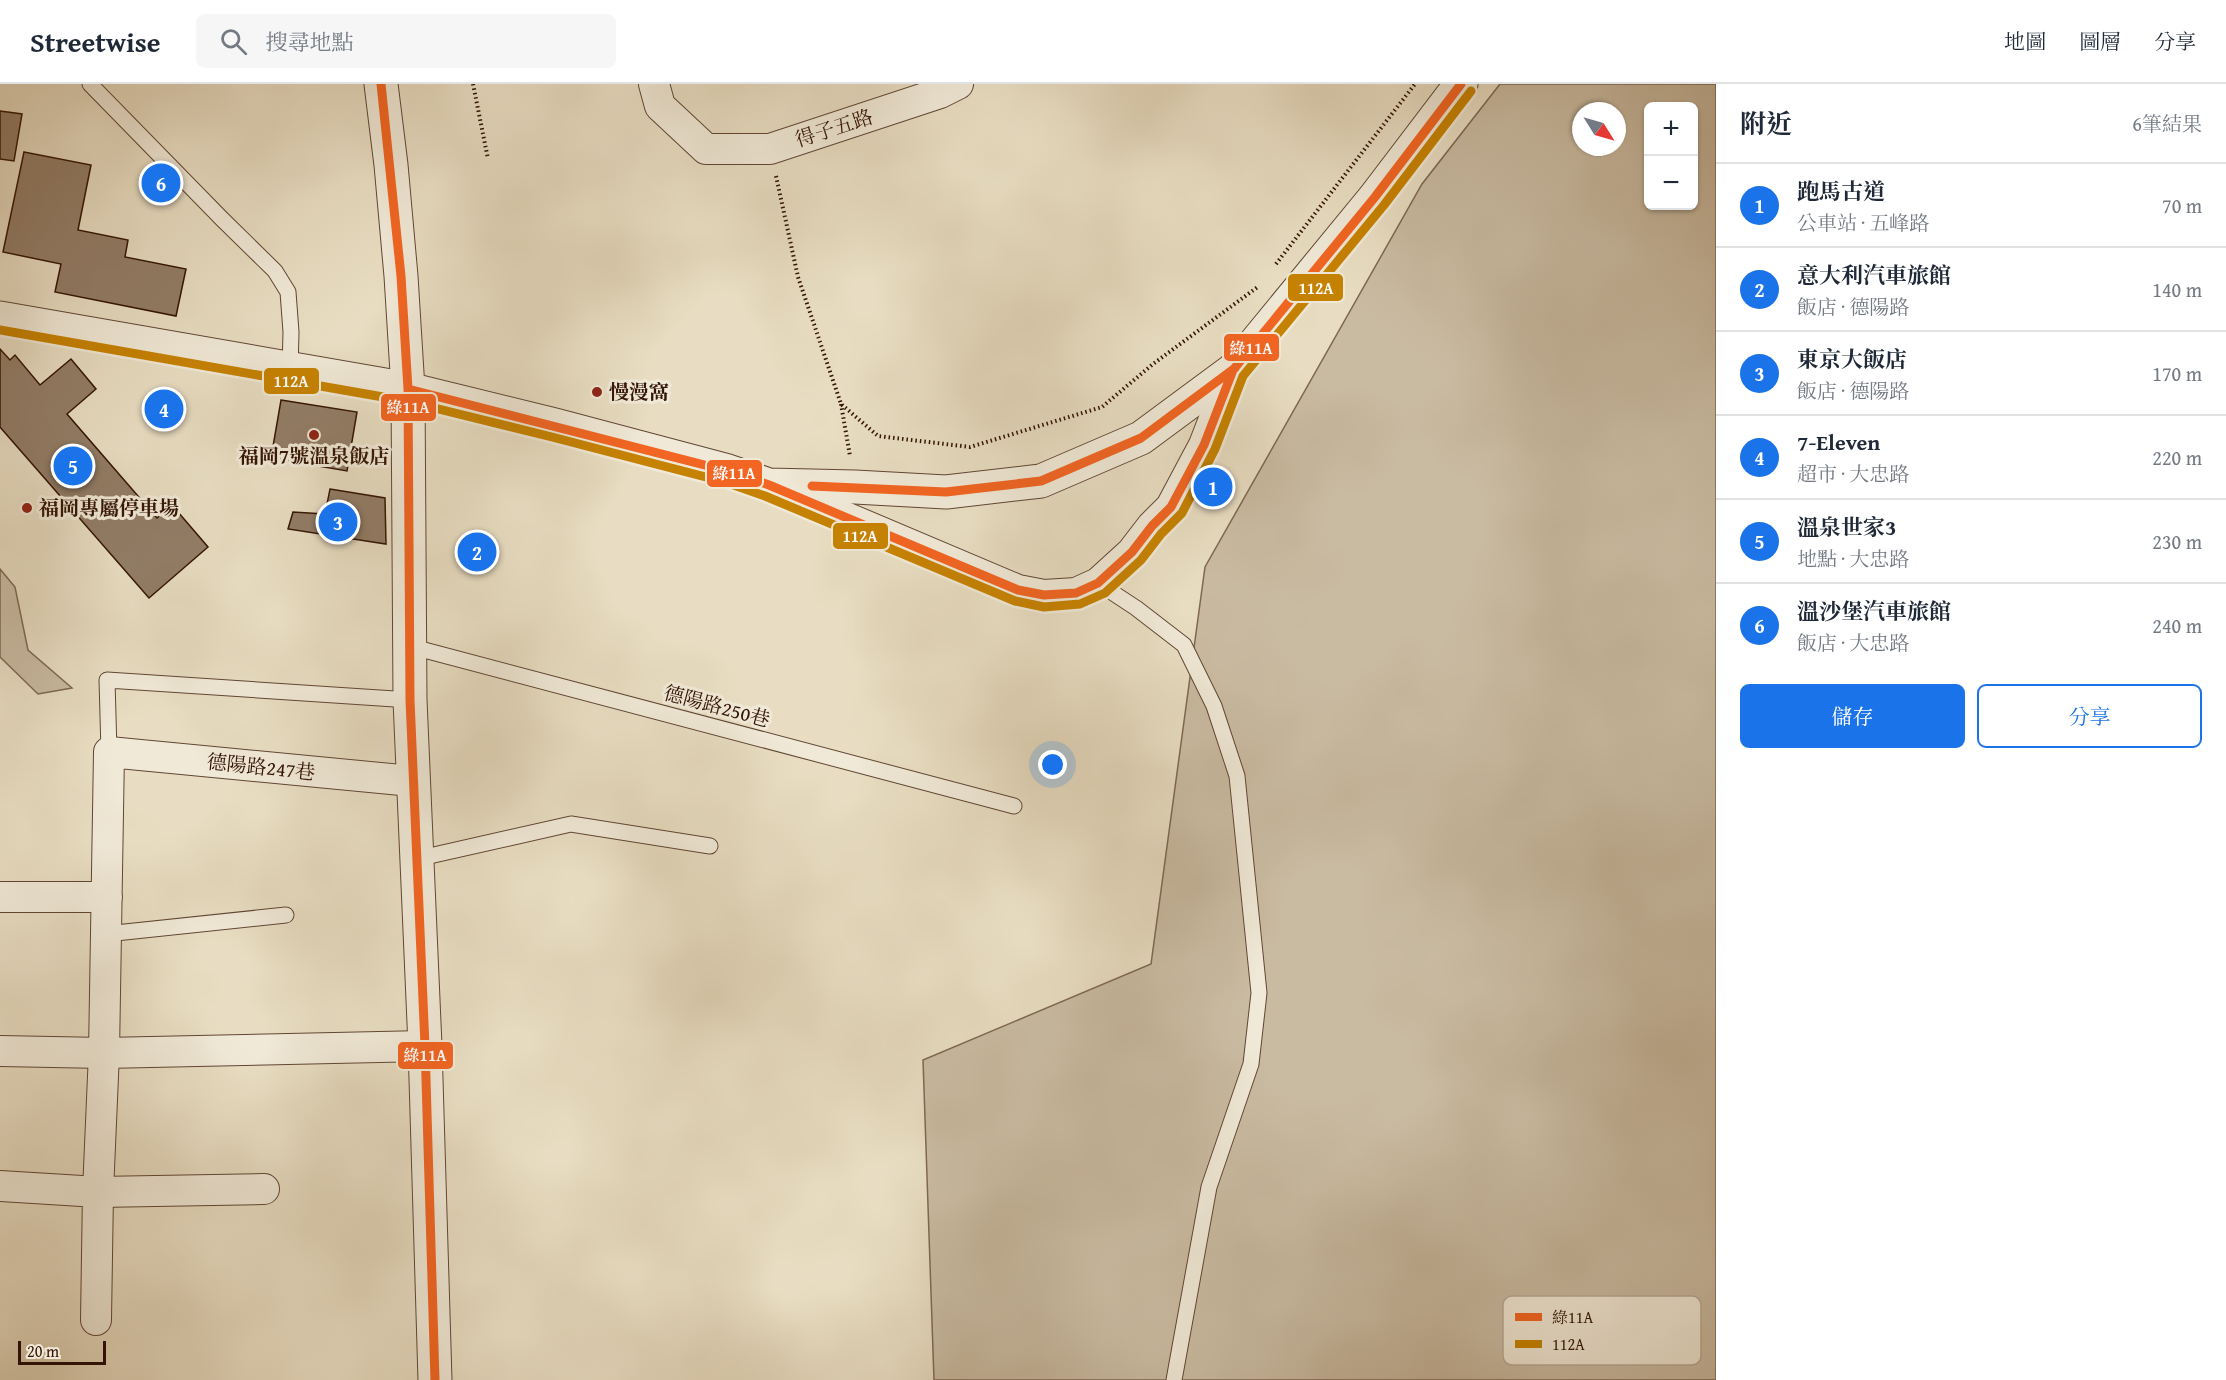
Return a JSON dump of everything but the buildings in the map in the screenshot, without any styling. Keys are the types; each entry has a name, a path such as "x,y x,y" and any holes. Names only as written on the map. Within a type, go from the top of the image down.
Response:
{"street":[{"path":"381,84 399,254 408,389 412,781 425,1046 435,1380"},
{"name":"得子五路","path":"654,84 660,106 706,149 771,148 940,93 958,84"},
{"path":"769,485 855,486 946,492 1041,480 1142,438 1233,370 1375,196 1461,84"},
{"path":"0,318 408,389 567,428 728,471 769,485 1018,590 1044,595 1076,593 1098,583 1132,552 1152,526 1171,507 1204,445 1233,370"},
{"path":"96,1320 98,1192 104,1053 109,752"},
{"name":"德陽路247巷","path":"109,752 412,781"},
{"path":"0,897 107,897"},
{"path":"0,1051 104,1053 425,1046"},
{"path":"0,1186 98,1192 264,1189"}],"lane":[{"path":"90,84 275,271 288,292 291,332 290,370"},
{"path":"1098,583 1136,608 1184,645 1214,706 1237,776 1259,993 1251,1064 1209,1187 1174,1380"},
{"name":"德陽路250巷","path":"409,646 1014,806"},
{"path":"109,752 107,680 410,700"},
{"path":"416,859 571,824 710,846"},
{"path":"106,934 286,915"}],"path":[{"path":"473,84 488,159"},
{"path":"1273,269 1415,84"},
{"path":"771,148 798,277 841,404 855,486"},
{"path":"841,404 878,436 970,447 1102,407 1153,364 1258,287 1266,278"}],"shaded area":[{"path":"1500,84 1716,84 1716,1380 934,1380 923,1060 1151,964 1205,567 1422,184"},
{"path":"0,569 15,587 28,650 72,688 38,694 0,657"}],"transit line":[{"name":"綠11A","path":"381,84 401,276 408,389 410,700 425,1046 435,1380"},
{"name":"綠11A","path":"408,389 728,471 769,485 1018,590 1044,595 1076,593 1098,583 1132,552 1152,526 1171,507 1204,445 1233,370 1375,197 1461,84"},
{"name":"112A","path":"0,330 406,401 552,437 725,482 765,496 1015,601 1044,607 1080,604 1105,593 1141,560 1161,534 1182,513 1215,449 1243,376 1384,205 1471,91"},
{"name":"綠11A","path":"812,486 946,492 1041,481 1141,438 1235,368"}],"place":[{"name":"溫沙堡汽車旅館","path":"161,183"},
{"name":"慢漫窩","path":"597,392"},
{"name":"7-Eleven","path":"164,409"},
{"name":"福岡7號溫泉飯店","path":"314,435"},
{"name":"溫泉世家3","path":"73,466"},
{"name":"跑馬古道","path":"1213,487"},
{"name":"福岡專屬停車場","path":"27,508"},
{"name":"東京大飯店","path":"338,522"},
{"name":"意大利汽車旅館","path":"477,552"}]}
